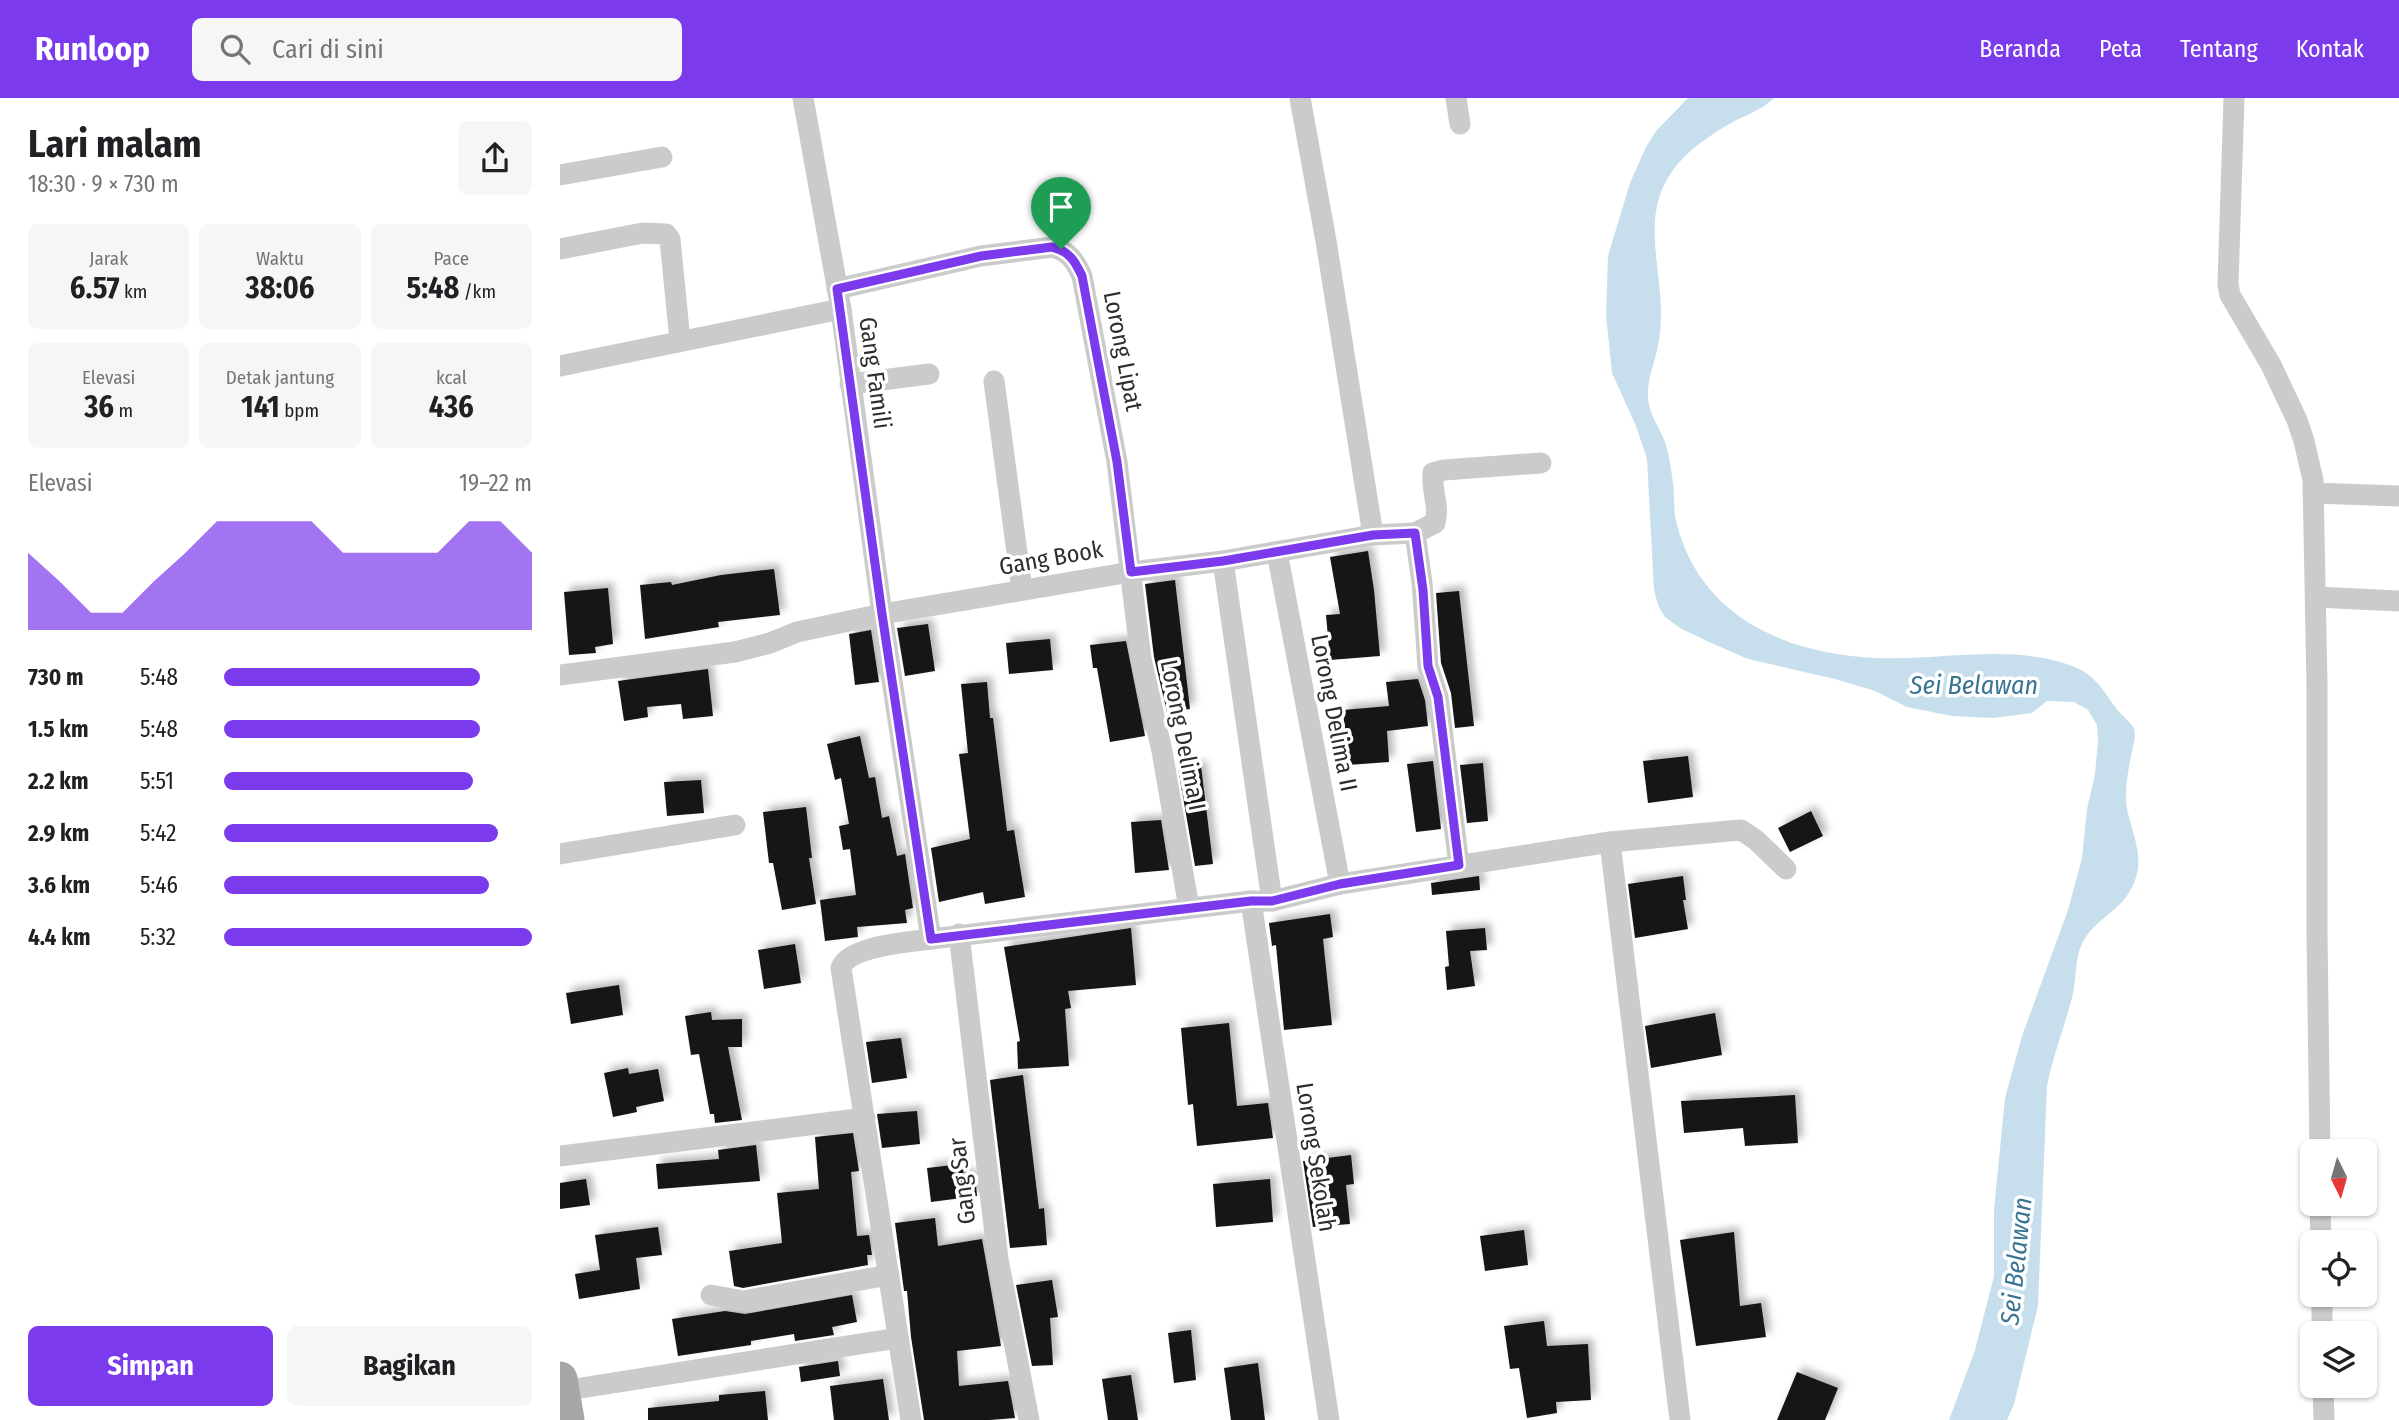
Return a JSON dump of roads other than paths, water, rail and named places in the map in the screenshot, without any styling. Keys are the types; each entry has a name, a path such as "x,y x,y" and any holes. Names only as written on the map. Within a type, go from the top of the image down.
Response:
{"street":[{"name":"Gang Famili","path":"803,98 839,299 882,614 931,939"},
{"path":"1300,98 1373,535"},
{"path":"1456,98 1460,124"},
{"path":"2234,98 2228,284 2230,295 2271,365 2297,420 2314,493 2320,1139"},
{"path":"560,175 662,158"},
{"path":"560,249 643,233 666,234 670,239 680,341"},
{"name":"Lorong Lipat","path":"560,366 680,341 839,299 981,256 1052,247 1061,249 1075,260 1082,276 1117,462 1131,572"},
{"path":"850,384 929,374"},
{"path":"994,381 1022,590"},
{"path":"1459,865 1438,697 1428,666 1423,590 1415,533 1435,523 1439,508 1434,498 1433,473 1541,463"},
{"path":"2314,493 2399,496"},
{"name":"Gang Book","path":"560,676 734,652 770,643 797,632 1022,590 1131,572 1223,561 1373,535 1415,533"},
{"name":"Lorong Delima II","path":"1277,552 1340,884"},
{"path":"1223,561 1272,901"},
{"name":"Lorong Delima I","path":"1131,572 1141,659 1162,751 1189,908"},
{"path":"2316,597 2399,601"},
{"path":"560,854 736,825"},
{"path":"911,1420 841,968 843,961 851,955 869,949 959,934 1251,901 1272,901 1340,884 1610,842 1741,830 1756,840 1786,869"},
{"path":"1610,842 1680,1420"},
{"name":"Lorong Sekolah","path":"1251,901 1329,1420"},
{"name":"Gang Sar","path":"959,934 998,1259 1029,1420"},
{"path":"560,1156 865,1118"},
{"path":"711,1295 743,1301 889,1275"},
{"path":"563,1397 898,1338"},
{"path":"2323,1398 2324,1420"}],"water":[{"name":"Sei Belawan","path":"1688,98 1774,98 1763,107 1720,129 1694,148 1673,170 1661,194 1655,217 1661,319 1648,399 1668,454 1677,525 1689,558 1706,585 1728,607 1753,625 1781,639 1812,649 1877,658 2003,654 2053,660 2077,668 2097,682 2134,728 2126,801 2137,846 2137,874 2127,896 2084,940 2077,961 2072,998 2049,1075 2038,1306 2014,1404 2007,1420 1949,1420 1975,1350 1994,1276 1994,1209 2005,1098 2022,1036 2068,910 2082,858 2087,809 2095,774 2097,725 2088,710 2074,702 2047,701 2032,713 1994,718 1952,716 1907,707 1875,691 1748,659 1680,628 1665,617 1654,590 1647,459 1636,426 1612,373 1606,315 1608,256 1630,183 1646,147 1656,131"}]}
